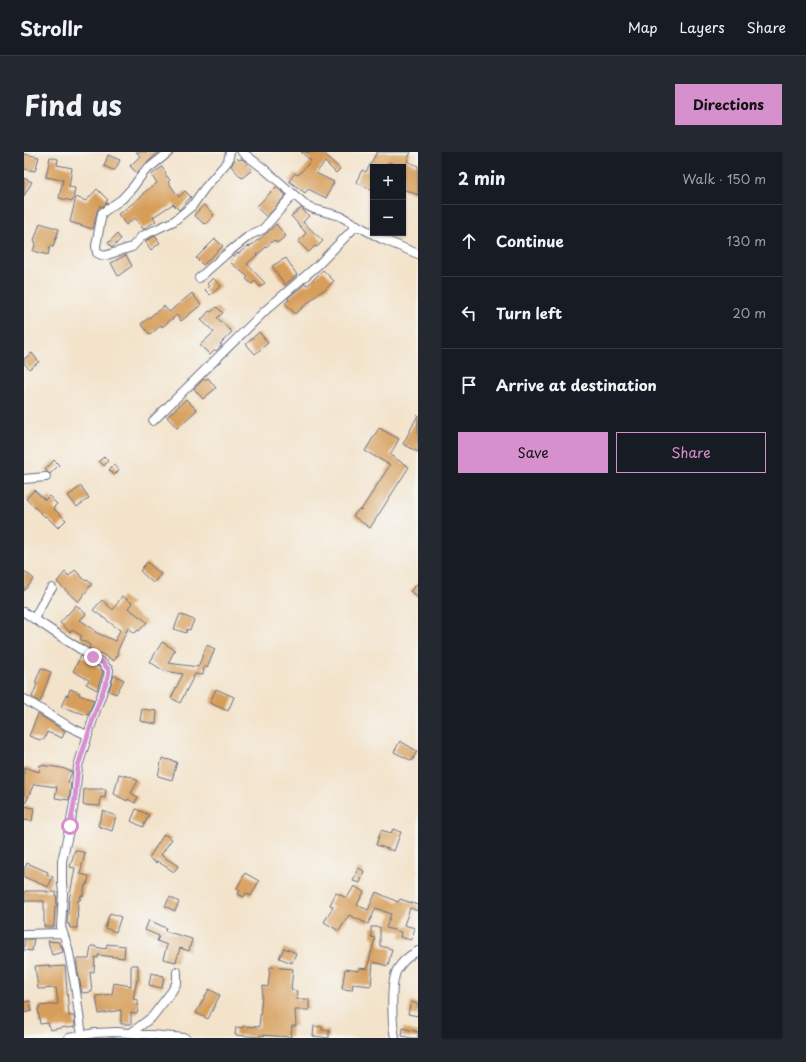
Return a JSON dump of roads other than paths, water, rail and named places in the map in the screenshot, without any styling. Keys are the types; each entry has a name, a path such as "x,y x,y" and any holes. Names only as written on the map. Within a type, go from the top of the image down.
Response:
{"street":[{"path":"169,152 144,172 122,199 102,213 96,246 97,253 104,256 132,247 142,236 174,221 192,206 204,189 228,161 230,152"},
{"path":"242,152 252,155 263,168 306,205 314,209 340,216 382,239 418,254"},
{"path":"199,278 246,238 263,228 293,195"},
{"path":"153,421 267,309 318,265 357,225"},
{"path":"24,479 46,477"},
{"path":"34,619 47,594 52,588"},
{"path":"24,612 102,662 109,670 78,766 75,798 62,861 63,894 61,927 62,934 66,940 68,948 75,984 82,1036"},
{"path":"24,700 68,726 87,735"},
{"path":"24,934 62,934"},
{"path":"395,1038 392,1006 395,976 397,970 403,962 418,951"},
{"path":"131,1034 152,1017 172,991 177,982 177,972"},
{"path":"69,1038 95,1033 117,1032 185,1038"}]}
